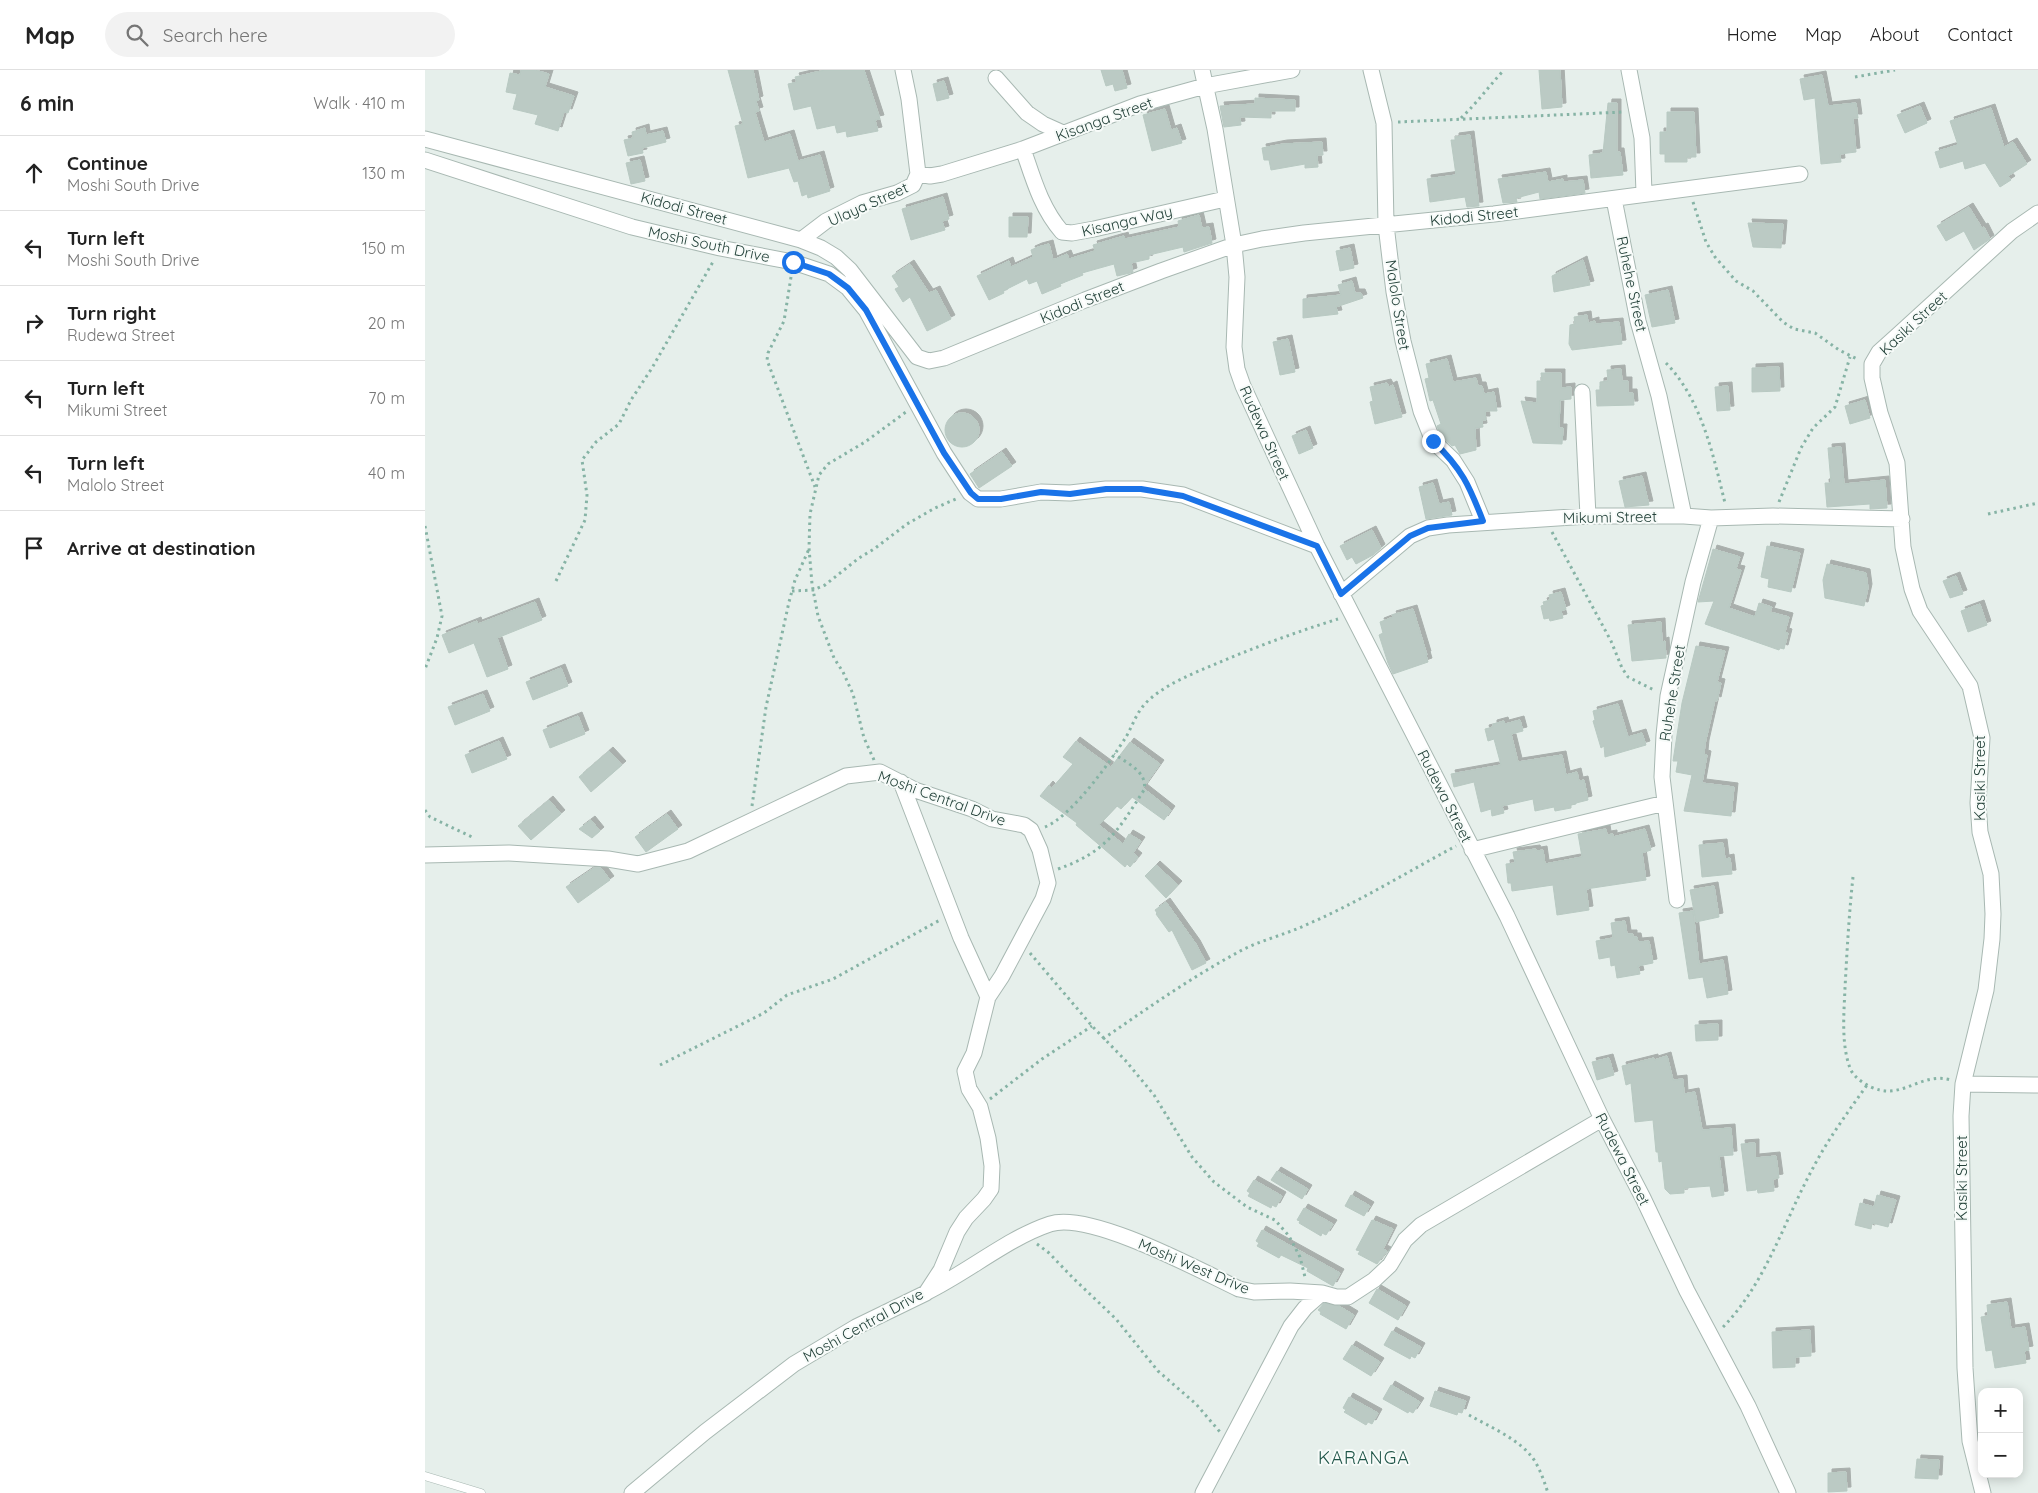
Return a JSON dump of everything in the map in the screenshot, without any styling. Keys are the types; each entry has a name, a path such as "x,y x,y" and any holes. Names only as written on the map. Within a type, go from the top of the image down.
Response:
{"street":[{"name":"Ulaya Street","path":"801,240 826,221 853,208 897,193 913,185 918,174 909,99 903,70"},
{"name":"Rudewa Street","path":"1202,70 1215,129 1234,245 1237,277 1234,347 1237,369 1275,459 1317,546 1507,916 1602,1119 1748,1406 1788,1493"},
{"name":"Kisanga Street","path":"918,174 930,176 942,174 1063,134 1140,104 1205,86 1292,70"},
{"name":"Malolo Street","path":"1371,70 1384,123 1386,225 1394,292 1403,341 1421,411 1433,441 1453,460 1467,482 1483,521"},
{"path":"1629,70 1642,138 1644,194"},
{"path":"996,78 1027,113 1063,134"},
{"name":"Kidodi Street","path":"425,139 801,240 828,252 851,270 917,357 929,360 944,358 1085,300 1234,245 1304,233 1494,214 1800,174"},
{"name":"Kisanga Way","path":"1023,148 1039,195 1054,223 1062,232 1072,233 1094,229 1225,199"},
{"name":"Moshi South Drive","path":"425,160 632,227 720,248 793,262 829,274 848,288 866,310 944,453 971,493"},
{"name":"Ruhehe Street","path":"1614,198 1638,321 1659,396 1684,516"},
{"name":"Kasiki Street","path":"1983,1493 1971,1441 1965,1368 1961,1116 1963,1084 1986,990 1992,939 1991,874 1979,832 1978,803 1982,738 1970,686 1920,611 1912,590 1903,547 1897,463 1880,413 1872,378 1872,364 1879,352 2012,232 2038,213"},
{"path":"1582,392 1588,516"},
{"path":"971,493 978,499 989,500 1041,492 1070,494 1106,489 1150,490 1183,496 1317,546"},
{"name":"Mikumi Street","path":"1341,594 1410,536 1428,528 1483,521 1588,516 1684,516 1711,518 1773,516 1901,520"},
{"name":"Ruhehe Street","path":"1677,900 1662,777 1664,735 1668,696 1693,582 1711,518"},
{"name":"Moshi Central Drive","path":"425,855 509,853 638,864 688,852 846,776 880,772 915,790 972,809 992,819 1024,825 1031,830 1040,850 1048,883 1043,899 1021,942 988,997 974,1053 965,1070 969,1089 980,1107 992,1166 991,1189 984,1200 966,1218 957,1232 941,1270 925,1292 856,1327 794,1364 705,1432 632,1493"},
{"path":"901,782 952,914 988,997"},
{"path":"1470,845 1665,803"},
{"path":"1963,1084 2038,1084"},
{"name":"Moshi West Drive","path":"925,1292 950,1281 1025,1235 1052,1223 1067,1221 1084,1223 1126,1236 1239,1288 1254,1292 1315,1293 1336,1298 1348,1297 1357,1293 1389,1264 1405,1240 1421,1224 1602,1119"},
{"path":"1203,1493 1291,1326 1315,1293"}],"lane":[{"path":"425,1476 481,1493"}],"path":[{"path":"1461,118 1476,104 1504,70"},
{"path":"1855,76 1895,70"},
{"path":"1384,123 1637,111"},
{"path":"1689,189 1705,242 1726,271 1736,280 1753,290 1783,322 1794,329 1815,333 1850,357 1872,364"},
{"path":"556,581 585,520 587,495 582,460 596,442 611,432 625,416 631,400 653,368 720,248"},
{"path":"793,262 784,321 768,353 767,360 815,488"},
{"path":"1646,346 1679,377 1694,404 1710,446 1729,518"},
{"path":"1773,516 1801,448 1813,428 1835,407 1850,357"},
{"path":"880,772 864,738 853,694 834,658 819,616 813,590 809,548 810,514 819,475 828,464 865,442 918,404"},
{"path":"792,591 813,590 825,586 859,558 873,550 907,524 935,508 971,493"},
{"path":"1988,514 2038,503"},
{"path":"1546,519 1628,677 1639,684 1668,696"},
{"path":"425,526 441,616 437,638 425,669"},
{"path":"750,821 766,707 792,591 809,548"},
{"path":"1031,830 1047,826 1073,806 1127,735 1138,710 1174,682 1270,640 1351,614"},
{"path":"1047,873 1089,856 1109,840 1144,790 1145,783 1140,773 1114,754"},
{"path":"425,810 430,816 479,840"},
{"path":"1103,1039 1192,979 1242,950 1317,920 1470,845"},
{"path":"1853,877 1848,925 1845,1040 1853,1074 1867,1085 1889,1091 1941,1077 1963,1084"},
{"path":"661,1065 764,1013 787,995 833,979 952,914"},
{"path":"1021,942 1103,1039 1125,1060 1154,1095 1192,1157 1213,1182 1247,1207 1275,1220 1289,1236 1315,1293"},
{"path":"980,1107 1042,1059 1092,1026"},
{"path":"1712,1338 1730,1319 1745,1298 1772,1254 1813,1167 1867,1085"},
{"path":"1025,1235 1049,1253 1072,1278 1116,1319 1158,1370 1195,1404 1230,1444"},
{"path":"1469,1415 1515,1443 1531,1456 1541,1472 1548,1493"}],"building":[{"path":"521,70 535,70 549,74 545,87 574,96 568,113 564,112 558,131 535,124 538,115 513,109 517,94 506,92 510,73 520,75"},
{"path":"728,70 753,70 759,100 756,101 759,111 755,112 764,142 790,134 798,161 820,155 830,191 808,198 807,194 802,196 798,181 794,182 789,168 748,178 735,126 743,124"},
{"path":"825,70 864,70 880,119 875,120 878,131 847,137 846,131 837,133 835,125 817,129 811,106 794,110 788,84 797,82 795,77"},
{"path":"1101,70 1122,70 1127,88 1115,91 1113,84 1106,86"},
{"path":"1539,70 1560,70 1562,107 1542,109"},
{"path":"1822,75 1828,106 1856,103 1858,118 1853,118 1856,152 1840,154 1841,162 1821,164 1815,98 1804,100 1800,79"},
{"path":"944,81 949,98 937,101 933,84"},
{"path":"1255,98 1295,100 1295,111 1271,111 1271,118 1240,117 1241,125 1224,127 1220,106 1255,104"},
{"path":"1608,103 1617,103 1617,152 1620,152 1623,175 1591,178 1589,155 1603,153"},
{"path":"1920,106 1927,123 1905,133 1897,115"},
{"path":"1991,108 2004,147 2013,142 2027,164 2008,176 2011,180 2000,187 1985,163 1965,169 1963,161 1940,168 1935,152 1958,145 1950,121"},
{"path":"1165,109 1171,130 1177,128 1182,143 1152,151 1143,115"},
{"path":"1667,112 1694,112 1696,157 1687,157 1687,162 1665,162 1665,154 1660,154 1660,132 1667,132"},
{"path":"645,128 646,135 663,131 666,142 642,148 643,153 628,156 624,140 633,138 632,132"},
{"path":"1470,135 1479,206 1467,207 1465,197 1430,202 1427,179 1456,175 1451,140 1455,140 1455,137"},
{"path":"1322,142 1323,155 1317,155 1318,167 1305,168 1305,164 1271,170 1269,160 1264,160 1262,148 1283,144"},
{"path":"640,160 645,181 631,184 626,163"},
{"path":"1546,172 1548,182 1563,179 1563,182 1583,180 1585,193 1540,199 1539,192 1516,198 1517,202 1503,203 1498,179"},
{"path":"943,197 949,219 942,221 945,230 911,240 902,209"},
{"path":"1969,207 1982,228 1984,227 1990,239 1974,250 1964,231 1946,241 1937,226"},
{"path":"1199,215 1202,228 1209,227 1212,243 1184,252 1183,247 1149,255 1149,259 1131,263 1133,272 1130,273 1117,276 1114,264 1082,273 1083,275 1060,284 1061,286 1042,294 1037,281 1029,284 1027,279 989,300 977,276 1009,261 1011,267 1033,257 1031,250 1038,247 1049,244 1053,260 1067,254 1069,259 1095,251 1093,245 1124,236 1125,239 1179,227 1178,221"},
{"path":"1009,217 1028,217 1027,237 1009,237"},
{"path":"1748,223 1783,224 1781,248 1753,247"},
{"path":"1350,248 1354,268 1340,271 1336,251"},
{"path":"1583,260 1590,285 1554,292 1552,276"},
{"path":"910,264 929,293 936,290 951,319 927,331 910,297 903,302 895,289 899,287 892,276"},
{"path":"1352,281 1355,293 1361,293 1363,298 1336,307 1338,314 1303,318 1303,299 1341,295 1338,285"},
{"path":"1668,290 1675,323 1652,327 1645,295"},
{"path":"1587,315 1588,323 1595,321 1595,324 1619,322 1622,344 1572,350 1569,344 1570,325 1575,324 1574,317"},
{"path":"1288,339 1295,372 1280,375 1273,342"},
{"path":"1447,359 1453,382 1476,378 1478,386 1482,386 1484,394 1494,392 1497,411 1485,411 1486,420 1482,420 1483,427 1475,428 1476,450 1460,454 1455,445 1452,446 1441,436 1437,426 1441,424 1433,400 1430,401 1425,379 1429,378 1426,364"},
{"path":"1779,367 1780,391 1752,392 1752,368"},
{"path":"1621,369 1622,381 1628,381 1628,393 1633,393 1634,405 1597,406 1596,390 1600,390 1600,382 1608,381 1607,370"},
{"path":"1541,373 1561,373 1561,388 1571,387 1571,399 1560,400 1559,428 1563,428 1562,444 1533,443 1521,401 1537,403 1537,381 1542,381"},
{"path":"1387,383 1389,387 1393,385 1402,417 1375,424 1370,402 1373,401 1370,387"},
{"path":"1728,386 1730,410 1717,411 1715,387"},
{"path":"1865,400 1870,418 1850,424 1845,406"},
{"path":"962,413 969,414 974,418 978,423 978,437 974,442 969,446 962,447 955,446 950,442 946,437 945,430 946,423 950,418 955,414"},
{"path":"1306,430 1313,448 1299,454 1292,436"},
{"path":"1841,447 1844,484 1885,480 1887,508 1870,509 1870,504 1827,507 1825,483 1831,483 1828,448"},
{"path":"1002,452 1012,466 979,488 970,474"},
{"path":"1642,476 1649,505 1625,507 1619,481"},
{"path":"1433,483 1439,504 1449,502 1452,515 1426,519 1419,487"},
{"path":"1372,530 1381,548 1373,555 1356,564 1352,557 1347,560 1340,546"},
{"path":"1767,546 1800,553 1791,592 1768,587 1769,579 1761,577"},
{"path":"1713,549 1740,557 1736,569 1741,570 1729,608 1755,617 1759,603 1772,607 1770,612 1789,617 1785,632 1788,633 1784,649 1780,648 1779,650 1705,624 1714,601 1698,602"},
{"path":"1827,564 1866,573 1868,588 1864,606 1825,598 1823,580"},
{"path":"1956,576 1963,594 1950,598 1943,581"},
{"path":"1561,592 1566,609 1561,611 1563,618 1550,621 1549,618 1544,619 1541,606 1544,605 1543,602 1550,600 1549,595"},
{"path":"535,602 542,620 497,638 508,669 487,677 474,643 449,653 442,635 477,621 478,624"},
{"path":"1980,604 1987,625 1968,632 1961,611"},
{"path":"1413,609 1428,662 1393,674 1379,635 1383,633 1380,622 1393,617 1392,615"},
{"path":"1661,622 1662,642 1665,641 1666,658 1632,661 1628,625"},
{"path":"1696,646 1725,651 1717,682 1721,683 1705,744 1704,754 1707,755 1702,783 1734,787 1731,816 1684,811 1692,775 1676,772 1678,761 1673,761 1682,703"},
{"path":"561,668 568,686 533,700 526,682"},
{"path":"483,694 490,711 455,725 448,707"},
{"path":"1618,704 1628,737 1642,733 1646,745 1605,757 1604,746 1601,748 1593,721 1595,720 1593,711"},
{"path":"578,716 585,734 550,748 543,730"},
{"path":"1520,720 1523,731 1511,734 1518,762 1562,755 1566,775 1577,772 1579,781 1584,780 1588,800 1571,805 1571,808 1555,811 1554,807 1535,811 1533,799 1502,806 1504,813 1492,816 1491,809 1481,812 1474,782 1454,787 1451,774 1501,765 1494,739 1488,741 1485,729 1493,727 1493,724 1504,721 1505,724"},
{"path":"499,741 507,759 472,773 465,755"},
{"path":"1076,741 1111,767 1130,742 1160,764 1143,788 1171,810 1164,820 1132,797 1121,809 1117,806 1099,825 1123,844 1129,834 1141,841 1133,853 1138,857 1130,867 1127,864 1125,867 1076,825 1077,823 1040,796 1049,785 1052,788 1073,764 1063,757"},
{"path":"609,751 622,765 591,792 579,777"},
{"path":"549,800 561,814 531,840 518,826"},
{"path":"667,814 678,829 646,852 635,837"},
{"path":"591,820 600,831 592,838 579,829"},
{"path":"1606,829 1607,835 1613,834 1613,837 1645,829 1651,850 1642,853 1646,880 1586,889 1589,910 1557,915 1553,885 1512,891 1511,883 1508,883 1506,864 1515,863 1513,852 1543,850 1545,864 1582,857 1578,834"},
{"path":"1723,843 1725,859 1730,858 1732,874 1702,877 1699,845"},
{"path":"1156,865 1178,885 1166,898 1145,876"},
{"path":"594,868 601,868 610,880 578,903 566,887"},
{"path":"1714,886 1719,917 1696,922 1690,890"},
{"path":"1166,902 1196,944 1206,963 1192,970 1172,930 1169,932 1156,914 1155,910"},
{"path":"1693,911 1699,964 1723,960 1728,994 1707,998 1703,977 1689,979 1679,913"},
{"path":"1625,921 1627,934 1633,934 1633,937 1637,937 1638,942 1649,941 1653,963 1638,966 1640,974 1617,978 1615,965 1611,966 1610,957 1599,959 1596,941 1613,938 1611,923"},
{"path":"1718,1024 1718,1040 1696,1041 1695,1025"},
{"path":"1667,1056 1673,1080 1683,1079 1684,1094 1695,1092 1702,1130 1731,1128 1733,1155 1719,1156 1724,1195 1712,1197 1710,1186 1684,1188 1684,1193 1670,1194 1665,1189 1662,1161 1659,1162 1658,1152 1656,1152 1653,1120 1635,1122 1631,1083 1626,1085 1622,1066"},
{"path":"1609,1058 1614,1075 1597,1080 1592,1062"},
{"path":"1755,1143 1755,1158 1776,1156 1779,1178 1773,1179 1774,1191 1758,1193 1757,1188 1756,1190 1747,1191 1741,1144"},
{"path":"1277,1171 1308,1189 1302,1199 1271,1180"},
{"path":"1254,1180 1282,1196 1276,1207 1272,1205 1271,1208 1248,1196 1250,1193 1247,1191"},
{"path":"1351,1195 1370,1206 1364,1216 1345,1206"},
{"path":"1877,1195 1896,1200 1888,1227 1872,1223 1871,1229 1855,1225 1860,1203 1874,1207"},
{"path":"1304,1208 1333,1224 1326,1235 1322,1233 1321,1236 1299,1223 1300,1221 1297,1220"},
{"path":"1372,1220 1393,1229 1383,1249 1387,1251 1377,1264 1358,1254 1360,1251 1356,1250"},
{"path":"1262,1230 1340,1273 1333,1286 1307,1271 1308,1268 1281,1255 1279,1258 1257,1246 1259,1243 1256,1241"},
{"path":"1377,1289 1406,1306 1398,1320 1369,1303"},
{"path":"2007,1302 2011,1329 2025,1327 2029,1350 2024,1351 2026,1363 1995,1368 1992,1350 1986,1351 1981,1317 1988,1316 1987,1305"},
{"path":"1324,1303 1339,1306 1354,1315 1346,1329 1320,1314 1321,1312 1318,1310"},
{"path":"1810,1330 1811,1356 1795,1357 1795,1367 1773,1368 1772,1332"},
{"path":"1392,1331 1421,1347 1415,1358 1411,1356 1410,1359 1384,1345"},
{"path":"1352,1345 1380,1362 1371,1376 1343,1359"},
{"path":"1391,1385 1420,1402 1413,1413 1409,1411 1408,1413 1383,1399"},
{"path":"1435,1391 1466,1401 1462,1413 1458,1412 1457,1415 1430,1406"},
{"path":"1349,1397 1378,1413 1372,1424 1368,1422 1366,1425 1344,1412 1346,1410 1343,1408"},
{"path":"1917,1459 1939,1460 1938,1479 1915,1478"},
{"path":"1846,1472 1847,1491 1828,1492 1828,1473"}],"district":[{"name":"KARANGA","path":"1364,1457"}],"route":[{"path":"793,262 829,274 848,288 866,310 944,453 971,493 978,499 1001,499 1041,492 1070,494 1106,489 1141,489 1183,496 1317,546 1341,594 1410,536 1428,528 1483,521 1467,482 1453,460 1433,441"}]}
